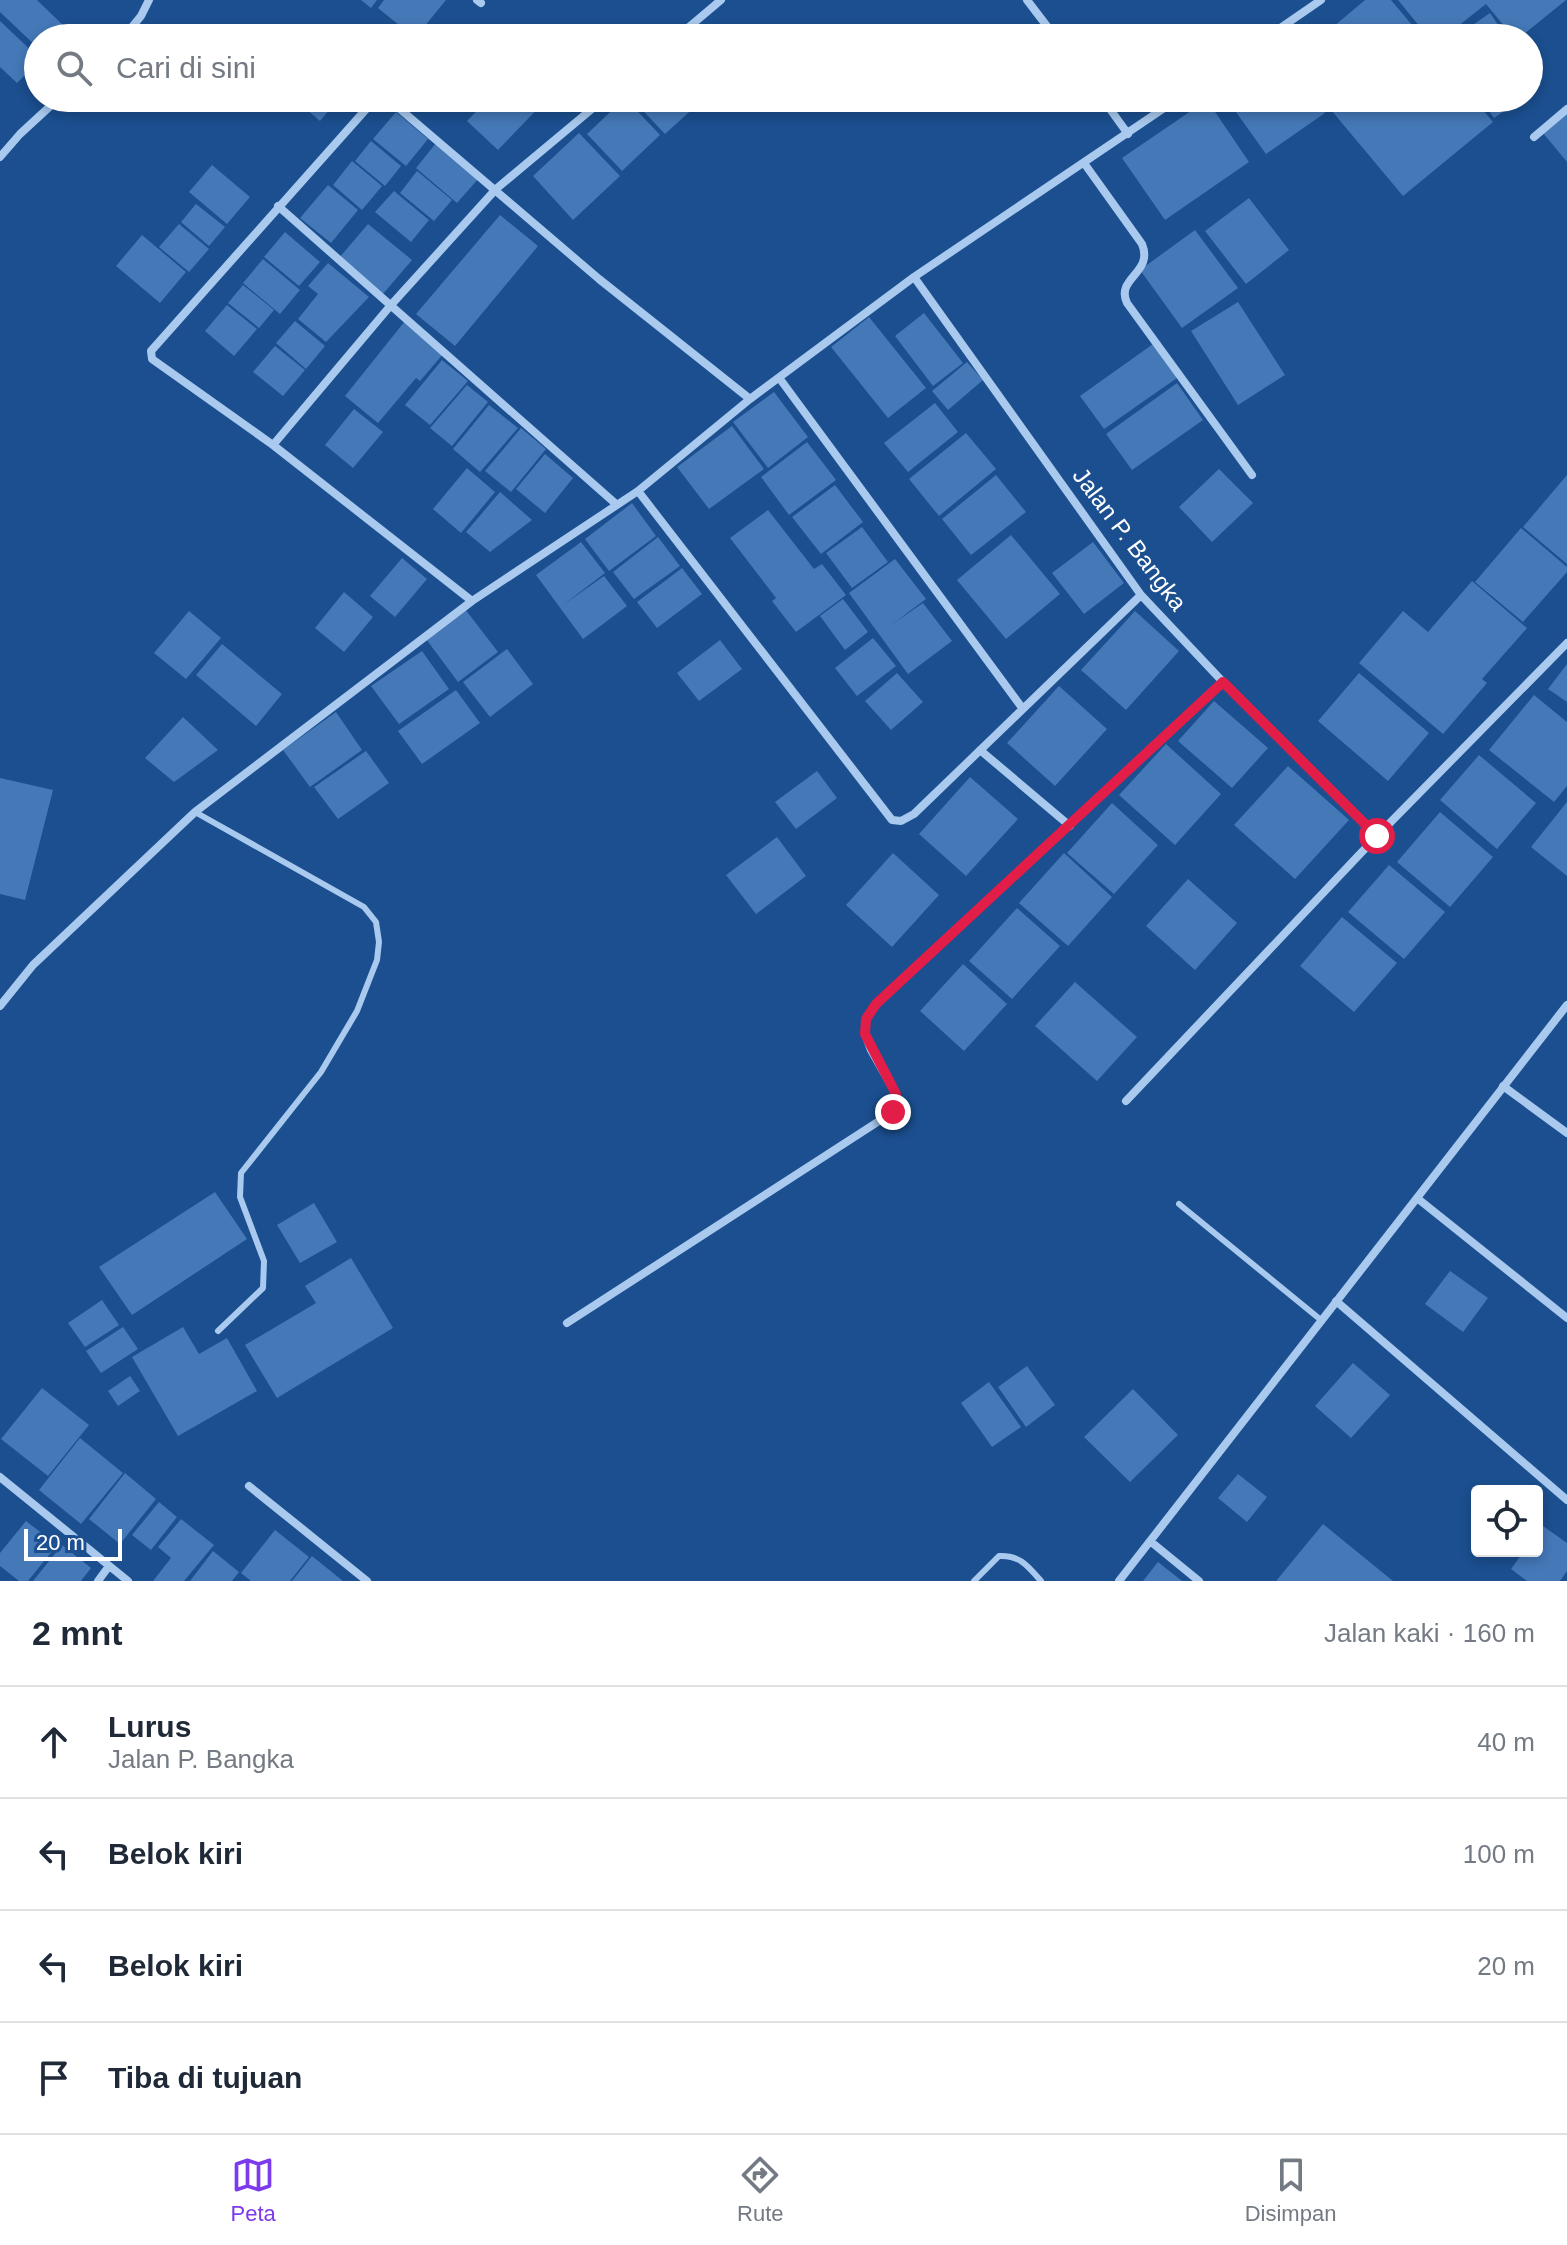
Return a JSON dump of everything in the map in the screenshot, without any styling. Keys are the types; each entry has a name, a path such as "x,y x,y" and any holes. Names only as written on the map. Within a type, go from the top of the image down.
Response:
{"street":[{"path":"134,24 149,0"},
{"path":"693,24 721,0"},
{"path":"1027,0 1045,24"},
{"path":"1286,24 1321,0"},
{"path":"1534,137 1567,109"},
{"path":"0,157 44,112"},
{"path":"363,112 153,346 151,355 152,359 273,445 472,601"},
{"path":"404,112 599,279 750,399"},
{"path":"273,445 391,305 496,189 588,112"},
{"path":"1112,112 1128,134"},
{"path":"0,1006 33,965 195,812 472,601 638,491 750,399 914,277 1159,112"},
{"path":"1084,163 1146,253 1145,262 1125,287 1123,296 1252,475"},
{"path":"278,206 616,504"},
{"name":"Jalan P. Bangka","path":"914,277 1141,595 1377,836"},
{"path":"780,379 1023,709"},
{"path":"638,491 892,820 901,821 914,814 1141,595"},
{"path":"1126,1101 1377,836 1567,643"},
{"path":"567,1323 893,1112 896,1094 865,1034 866,1019 876,1004 1223,682"},
{"path":"980,750 1070,826"},
{"path":"1119,1581 1567,1005"},
{"path":"1503,1086 1567,1133"},
{"path":"1417,1198 1567,1318"},
{"path":"1336,1301 1566,1497"},
{"path":"0,1477 128,1581"},
{"path":"249,1486 367,1581"},
{"path":"1150,1541 1199,1581"},
{"path":"98,1581 109,1566"}],"lane":[{"path":"195,812 364,907 376,922 379,942 377,960 357,1011 328,1060 241,1173 240,1197 264,1261 263,1288 218,1331"},
{"path":"1179,1204 1321,1320"},
{"path":"974,1581 999,1556 1012,1555 1024,1561 1041,1581"}],"building":[{"path":"0,0 37,0 62,24 24,24 24,35 0,12"},
{"path":"361,0 377,0 371,8"},
{"path":"384,0 446,0 426,24 398,24 378,8"},
{"path":"1365,0 1391,0 1411,24 1337,24"},
{"path":"1398,0 1566,0 1536,24 1502,24 1486,4 1461,24 1418,24"},
{"path":"1490,13 1497,24 1474,24"},
{"path":"0,21 24,44 24,76 17,83 0,67"},
{"path":"309,112 327,112 320,121"},
{"path":"396,112 428,139 406,166 373,139"},
{"path":"476,112 534,112 498,150 467,121"},
{"path":"610,112 638,112 660,135 622,171 587,134"},
{"path":"644,112 689,112 665,134"},
{"path":"1189,112 1215,112 1249,162 1165,220 1122,158"},
{"path":"1236,112 1324,112 1325,113 1266,154"},
{"path":"1333,112 1485,112 1493,122 1403,196"},
{"path":"1567,114 1567,162 1543,133"},
{"path":"579,133 620,176 573,220 533,176"},
{"path":"371,141 401,166 385,186 355,161"},
{"path":"436,143 479,178 457,203 416,168"},
{"path":"352,161 382,186 362,210 333,185"},
{"path":"212,165 250,197 227,224 189,192"},
{"path":"417,171 452,200 434,221 400,193"},
{"path":"328,185 358,210 331,243 300,218"},
{"path":"394,191 429,220 411,242 375,212"},
{"path":"1249,198 1289,250 1246,284 1205,231"},
{"path":"196,204 225,227 209,246 181,222"},
{"path":"500,215 538,246 455,346 416,314"},
{"path":"179,224 209,249 189,272 159,247"},
{"path":"368,224 412,260 383,294 339,258"},
{"path":"1195,230 1238,288 1182,328 1140,270"},
{"path":"285,232 320,262 299,286 264,257"},
{"path":"142,235 186,272 160,303 116,266"},
{"path":"263,259 300,290 280,314 243,283"},
{"path":"328,263 369,297 326,342 298,319 318,294 308,286"},
{"path":"243,285 274,310 259,328 228,303"},
{"path":"1238,302 1285,375 1238,405 1191,331"},
{"path":"227,305 257,329 234,356 205,331"},
{"path":"924,313 963,363 933,386 895,336"},
{"path":"869,317 926,388 888,418 831,347"},
{"path":"295,321 325,346 306,369 276,343"},
{"path":"405,321 444,353 420,381 416,378 378,423 345,396"},
{"path":"1153,344 1177,378 1104,429 1080,396"},
{"path":"275,346 305,370 283,396 253,372"},
{"path":"442,360 468,381 430,425 405,405"},
{"path":"967,362 983,380 948,410 932,391"},
{"path":"1177,383 1203,420 1132,470 1106,434"},
{"path":"467,385 488,402 452,446 430,428"},
{"path":"774,392 808,437 768,468 733,422"},
{"path":"935,403 958,432 908,472 884,443"},
{"path":"489,405 518,428 480,472 453,449"},
{"path":"354,409 383,432 353,468 325,445"},
{"path":"732,426 764,469 709,509 677,467"},
{"path":"521,428 546,449 511,492 485,471"},
{"path":"966,433 996,469 939,516 909,479"},
{"path":"807,442 836,480 789,515 761,477"},
{"path":"545,454 573,478 545,513 516,489"},
{"path":"467,468 495,492 461,533 433,509"},
{"path":"1219,469 1253,503 1212,542 1179,507"},
{"path":"996,475 1026,512 971,555 942,519"},
{"path":"1567,475 1567,564 1523,527"},
{"path":"835,485 863,522 821,554 792,517"},
{"path":"500,492 532,520 490,552 466,532"},
{"path":"632,503 656,536 609,571 585,539"},
{"path":"768,510 814,569 822,564 846,595 796,632 772,601 776,598 730,538"},
{"path":"862,527 888,562 852,588 826,553"},
{"path":"1521,528 1567,567 1567,572 1523,622 1475,582"},
{"path":"1011,535 1060,594 1006,639 957,580"},
{"path":"658,537 680,566 634,599 613,572"},
{"path":"581,542 605,573 563,605 604,576 627,606 583,639 536,575"},
{"path":"1093,542 1124,583 1084,614 1052,573"},
{"path":"402,558 427,579 395,617 370,596"},
{"path":"895,559 926,599 891,625 923,603 952,641 908,674 849,593"},
{"path":"682,568 702,594 657,628 637,602"},
{"path":"1472,581 1527,628 1482,679 1487,683 1443,734 1359,663 1403,611 1428,632"},
{"path":"344,592 373,617 344,652 315,628"},
{"path":"843,599 868,632 845,650 820,616"},
{"path":"465,609 498,652 458,682 426,639"},
{"path":"189,611 221,638 186,679 154,653"},
{"path":"1135,611 1179,651 1126,710 1081,670"},
{"path":"873,638 896,666 857,696 835,668"},
{"path":"720,640 742,669 699,701 677,673"},
{"path":"222,644 282,694 256,726 196,675"},
{"path":"507,649 533,684 490,717 463,682"},
{"path":"422,651 449,689 399,724 371,686"},
{"path":"1567,664 1567,702 1548,689"},
{"path":"897,673 923,702 891,730 865,701"},
{"path":"1359,673 1429,733 1388,781 1318,721"},
{"path":"1059,686 1107,729 1055,786 1007,743"},
{"path":"456,690 480,723 422,764 398,731"},
{"path":"1534,695 1567,722 1567,786 1554,802 1489,750"},
{"path":"1214,701 1268,748 1232,788 1178,741"},
{"path":"336,712 362,750 310,787 283,750"},
{"path":"183,717 218,750 174,782 145,758"},
{"path":"1166,744 1221,794 1175,845 1119,795"},
{"path":"366,751 389,783 338,819 314,787"},
{"path":"1479,755 1536,803 1497,849 1440,800"},
{"path":"1288,766 1349,820 1295,879 1234,825"},
{"path":"817,771 837,798 796,829 775,802"},
{"path":"970,777 1018,819 966,876 919,834"},
{"path":"0,778 53,790 25,900 0,894"},
{"path":"1567,802 1567,876 1531,847"},
{"path":"1112,803 1158,845 1114,894 1067,853"},
{"path":"1440,812 1493,857 1450,907 1397,862"},
{"path":"777,837 806,876 756,914 726,875"},
{"path":"893,853 939,895 892,947 846,905"},
{"path":"1064,853 1112,897 1068,946 1019,903"},
{"path":"1389,865 1445,912 1404,959 1348,912"},
{"path":"1188,879 1237,923 1195,970 1146,926"},
{"path":"1017,908 1060,946 1012,999 969,961"},
{"path":"1342,917 1397,963 1354,1012 1300,966"},
{"path":"963,964 1007,1004 964,1051 920,1011"},
{"path":"1075,982 1137,1037 1097,1081 1035,1026"},
{"path":"215,1192 247,1239 132,1315 99,1267"},
{"path":"314,1203 337,1242 300,1263 277,1225"},
{"path":"351,1258 393,1328 277,1398 245,1345 316,1303 305,1286"},
{"path":"1450,1271 1488,1298 1463,1332 1425,1304"},
{"path":"102,1300 119,1325 85,1347 68,1323"},
{"path":"123,1327 138,1349 101,1373 86,1351"},
{"path":"183,1327 199,1354 227,1338 257,1391 178,1436 132,1357"},
{"path":"1353,1363 1390,1395 1351,1438 1315,1406"},
{"path":"1027,1366 1055,1405 1026,1427 998,1387"},
{"path":"130,1376 140,1391 118,1406 108,1391"},
{"path":"989,1382 1021,1427 992,1447 961,1403"},
{"path":"42,1388 89,1425 48,1476 1,1439"},
{"path":"1133,1389 1178,1435 1130,1482 1084,1437"},
{"path":"80,1438 123,1473 81,1524 39,1490"},
{"path":"125,1473 156,1499 120,1544 89,1519"},
{"path":"1238,1474 1267,1497 1247,1522 1218,1498"},
{"path":"159,1502 177,1517 151,1550 132,1535"},
{"path":"181,1519 214,1545 184,1581 153,1581 171,1558 158,1547"},
{"path":"26,1521 57,1545 28,1581 19,1581 0,1566 0,1553"},
{"path":"1323,1524 1393,1581 1276,1581"},
{"path":"1543,1526 1567,1543 1567,1571 1560,1581 1527,1581 1511,1569 1520,1557 1543,1557"},
{"path":"275,1530 309,1557 290,1581 251,1581 241,1573"},
{"path":"62,1545 91,1568 81,1581 33,1581"},
{"path":"213,1551 239,1572 232,1581 190,1581"},
{"path":"312,1556 343,1581 292,1581"},
{"path":"1158,1562 1182,1581 1143,1581"}],"route":[{"path":"893,1112 896,1094 865,1034 866,1019 876,1004 1223,682 1377,836"}]}
